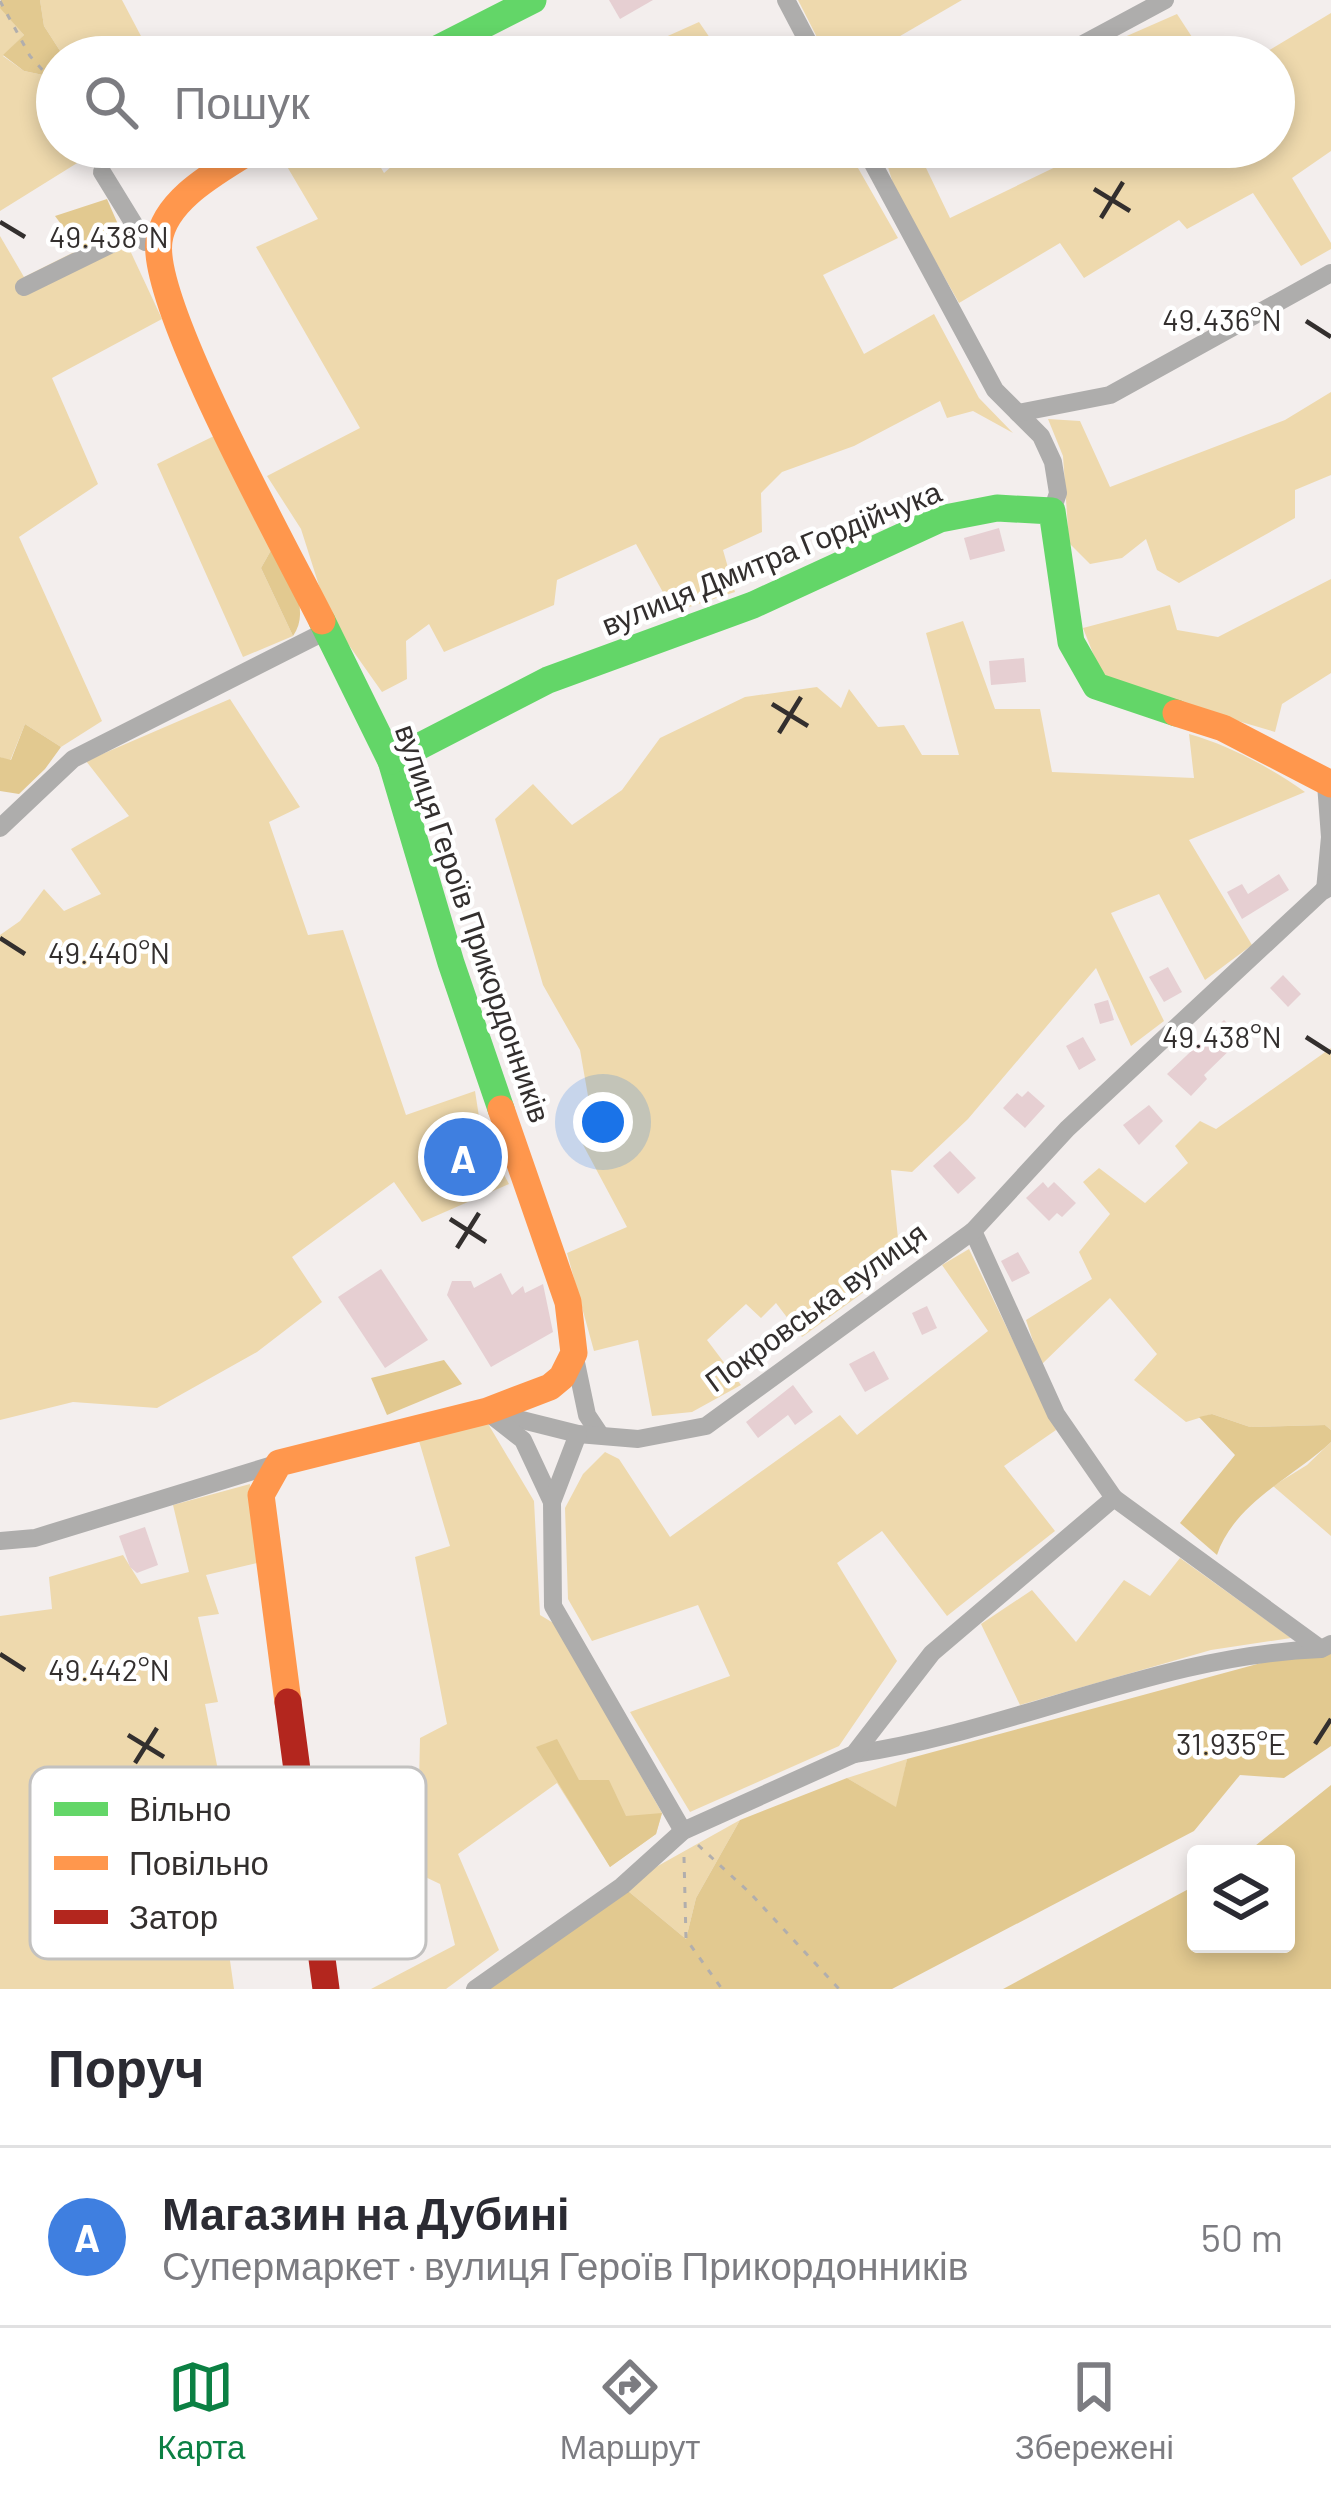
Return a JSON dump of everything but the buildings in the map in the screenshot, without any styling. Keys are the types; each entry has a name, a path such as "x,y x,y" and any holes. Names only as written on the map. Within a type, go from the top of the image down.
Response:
{"street":[{"path":"463,36 533,0"},
{"path":"786,0 805,36"},
{"path":"1098,36 1165,0"},
{"path":"160,266 159,240 170,216 197,186 224,168"},
{"path":"875,168 995,390 1041,436 1053,462 1058,493 1052,511 1071,642 1096,686 1223,728 1329,784 1328,886"},
{"name":"вулиця Героїв Прикордонників","path":"102,172 160,266 205,386 391,761 451,963 568,1302 574,1353"},
{"path":"24,287 138,231"},
{"path":"1018,412 1110,395 1331,273"},
{"name":"вулиця Дмитра Гордійчука","path":"391,761 548,680 753,605 940,520 997,508 1052,511"},
{"path":"0,828 73,759 324,632"},
{"name":"Покровська вулиця","path":"0,1541 35,1538 279,1463 487,1411 578,1433 638,1439 706,1426 973,1231 1067,1130 1328,886"},
{"path":"973,1231 1056,1414 1114,1498 1326,1647"},
{"path":"487,1411 550,1387 571,1365 574,1353"},
{"path":"574,1353 587,1415 599,1433"},
{"path":"487,1411 523,1440 552,1502"},
{"path":"578,1433 552,1502 554,1606 683,1831"},
{"path":"279,1463 260,1495 296,1767"},
{"path":"854,1754 932,1653 1114,1498"},
{"path":"475,1989 622,1886 683,1831 854,1754 904,1747 1206,1664 1264,1652 1326,1647"},
{"path":"322,1959 326,1989"}],"path":[{"path":"0,1 36,63"},
{"path":"683,1831 686,1940 722,1989"},
{"path":"683,1831 750,1893 839,1989"}],"shaded area":[{"path":"0,0 1,8 24,35 3,56 36,74 36,168 69,168 0,211"},
{"path":"1,0 40,0 50,36 36,36 36,74 24,71 3,55 24,35 0,8"},
{"path":"40,0 122,0 141,36 50,36"},
{"path":"798,0 962,0 900,36 816,36"},
{"path":"1331,13 1331,151 1292,178 1331,249 1301,266 1253,193 1187,229 1179,220 1084,278 1060,243 959,303 895,190 888,168 926,168 950,218 1054,168 1295,168 1293,36"},
{"path":"1177,14 1191,36 1127,36"},
{"path":"699,22 709,36 668,36"},
{"path":"288,168 381,168 384,173 390,168 858,168 898,238 823,275 864,354 934,314 979,398 1013,433 973,411 947,418 940,401 854,446 782,472 761,493 762,532 723,550 735,592 674,612 636,544 557,580 554,605 444,652 429,624 406,641 407,679 382,692 329,617 301,529 267,476 360,428 256,247 318,219"},
{"path":"107,199 120,229 81,251 55,216"},
{"path":"120,229 162,319 52,378 98,484 19,537 102,721 61,747 25,724 10,761 0,757 0,236 24,277"},
{"path":"1331,392 1331,475 1295,490 1295,518 1179,583 1157,570 1146,539 1122,558 1090,564 1069,543 1063,456 1048,419 1080,421 1110,487 1285,420"},
{"path":"216,435 274,545 261,568 293,636 243,657 157,464"},
{"path":"274,545 299,602 293,636 261,568"},
{"path":"1331,579 1331,673 1282,704 1275,732 1119,686 1100,671 1083,628 1170,605 1177,630 1218,637"},
{"path":"963,621 995,709 1040,709 1052,772 1194,778 1189,734 1249,758 1305,792 1189,840 1252,945 1205,980 1159,894 1111,913 1164,1021 1131,1046 1096,968 968,1119 912,1172 891,1170 900,1258 868,1289 802,1337 776,1303 761,1318 746,1304 707,1340 741,1385 692,1412 652,1416 638,1340 594,1351 567,1253 627,1227 581,1141 588,1096 580,1050 543,985 495,819 533,784 572,825 622,790 660,738 745,697 817,687 841,708 849,689 878,727 904,725 922,755 959,755 926,633"},
{"path":"230,699 300,807 269,822 308,935 343,930 406,1115 475,1091 480,1123 455,1134 450,1126 436,1133 455,1175 495,1158 509,1184 422,1222 394,1182 292,1257 322,1302 257,1352 157,1408 73,1402 0,1420 0,935 20,921 44,889 64,911 101,894 71,849 129,816 86,761"},
{"path":"25,724 61,747 19,794 0,791 0,757 11,760"},
{"path":"1331,1048 1331,1430 1325,1425 1250,1427 1212,1414 1186,1422 1134,1380 1157,1354 1110,1298 1041,1365 1026,1320 1092,1279 1079,1252 1110,1214 1083,1182 1099,1168 1145,1203 1188,1163 1175,1146 1200,1121 1216,1129"},
{"path":"969,1249 1056,1430 1004,1466 1055,1531 947,1616 882,1531 837,1563 897,1661 839,1746 690,1812 630,1712 730,1676 698,1605 592,1641 568,1599 565,1508 583,1474 605,1452 619,1459 670,1537 840,1415 857,1435 988,1331 942,1265"},
{"path":"444,1360 462,1384 387,1415 371,1378"},
{"path":"1212,1414 1250,1427 1325,1425 1331,1430 1331,1442 1237,1520 1217,1555 1180,1523 1235,1455 1199,1417"},
{"path":"487,1422 534,1501 540,1615 555,1624 662,1813 656,1834 610,1867 557,1783 458,1854 499,1950 446,1989 371,1989 455,1945 440,1884 426,1877 426,1767 419,1767 420,1738 447,1724 415,1557 450,1546 419,1441"},
{"path":"1331,1442 1331,1536 1273,1486 1307,1465"},
{"path":"250,1484 261,1562 206,1575 219,1614 198,1617 218,1702 205,1704 217,1767 30,1767 30,1959 230,1959 234,1989 0,1989 0,1616 52,1609 49,1577 123,1555 141,1584 189,1572 173,1505"},
{"path":"1180,1558 1291,1638 1211,1650 1020,1705 981,1624 1032,1590 1076,1642 1124,1580 1150,1596"},
{"path":"1331,1644 1331,1746 1284,1778 1240,1775 1194,1831 892,1989 475,1989 622,1886 686,1939 696,1898 740,1820 847,1778 896,1807 907,1759"},
{"path":"557,1739 579,1780 609,1780 626,1816 662,1813 656,1834 610,1867 536,1747"},
{"path":"907,1759 897,1808 847,1778"},
{"path":"1331,1785 1331,1989 1003,1989 1187,1890 1187,1953 1295,1953 1295,1845 1256,1845"},
{"path":"740,1820 696,1898 686,1939 622,1886"}],"traffic: fast":[{"path":"462,36 533,0"},
{"path":"391,761 548,680 753,605 940,519 997,508 1052,511 1071,642 1096,686 1176,713"},
{"path":"322,621 391,761 451,963 501,1109"}],"traffic: slow":[{"path":"224,168 172,211 159,241 162,273 197,371 322,621"},
{"path":"1176,713 1223,728 1331,784"},
{"path":"288,1702 261,1495 279,1463 487,1411 550,1387 562,1377 574,1353 568,1302 501,1109"}],"traffic: jam":[{"path":"288,1702 297,1767"},
{"path":"322,1959 326,1989"}],"place":[{"name":"Магазин на Дубині","path":"463,1157"}]}
